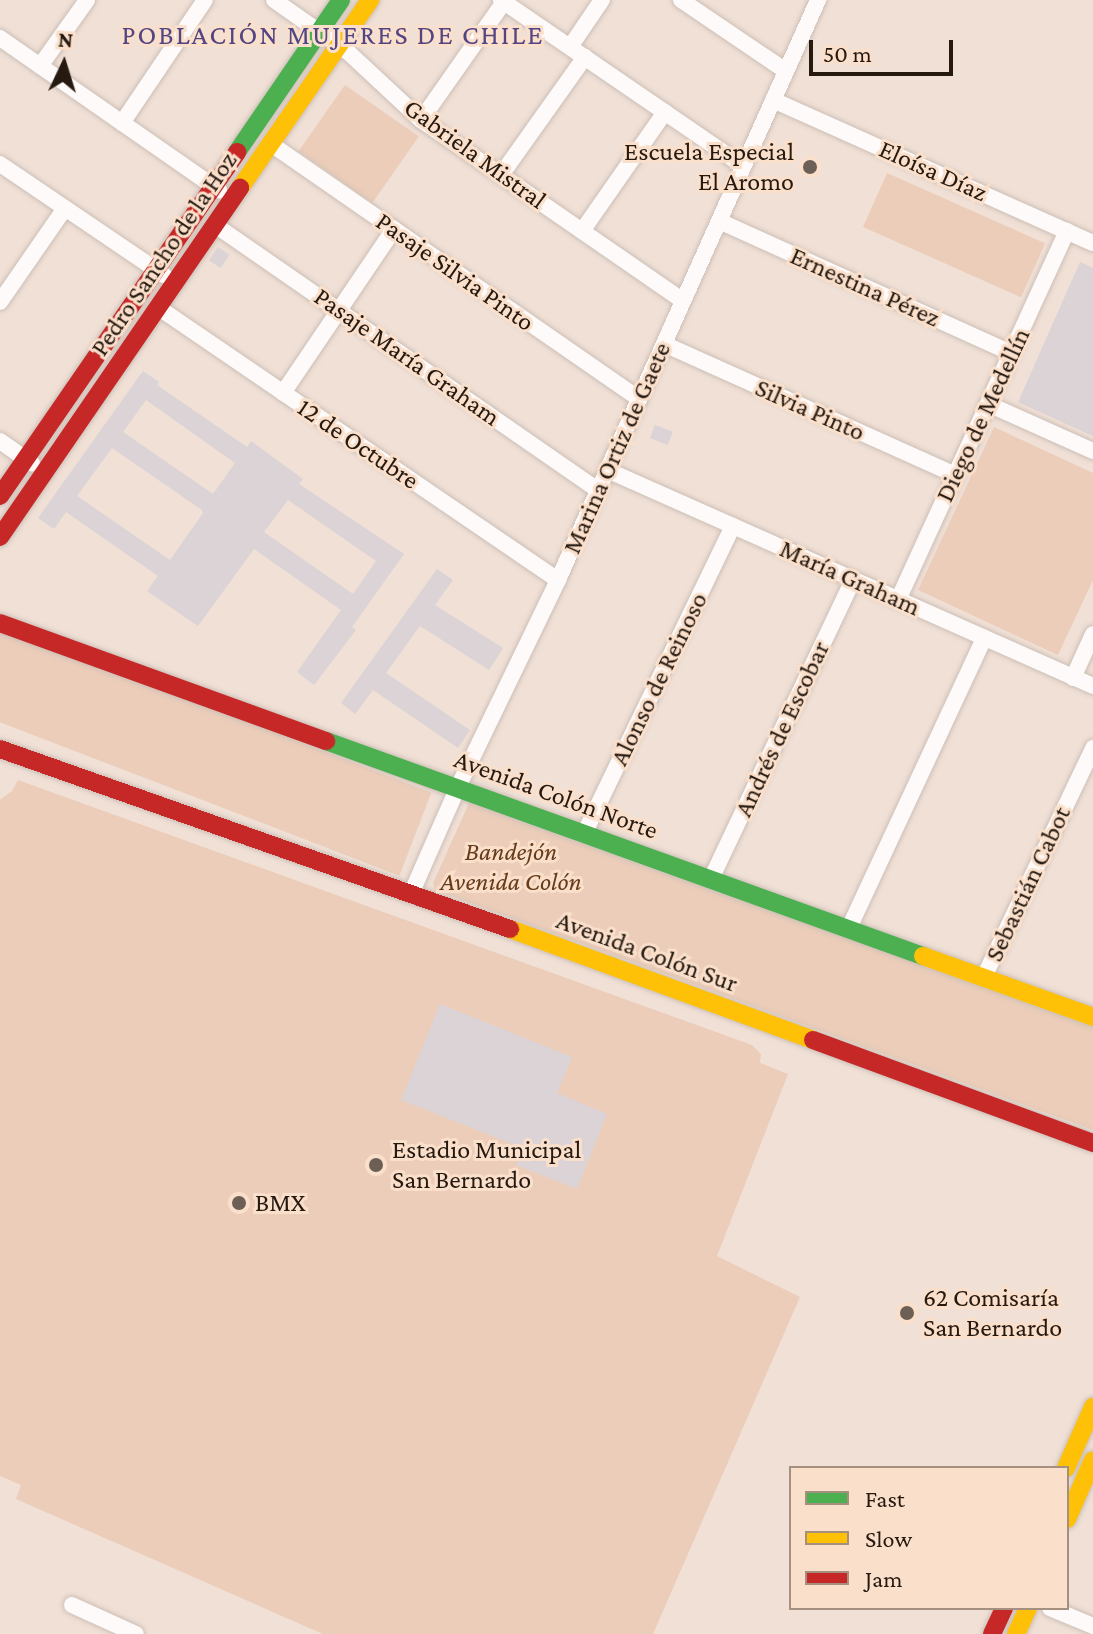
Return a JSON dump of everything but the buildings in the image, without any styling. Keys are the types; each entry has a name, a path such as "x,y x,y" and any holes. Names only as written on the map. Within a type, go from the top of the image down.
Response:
{"main road":[{"name":"Pedro Sancho de la Hoz","path":"0,496 341,0"},
{"name":"Pedro Sancho de la Hoz","path":"0,537 370,0"},
{"name":"Avenida Colón Norte","path":"0,623 1093,1017"},
{"name":"Avenida Colón Sur","path":"0,749 411,894 1093,1143"},
{"path":"1067,1466 1093,1407"},
{"path":"1069,1514 1093,1460"},
{"path":"992,1634 1003,1610"},
{"path":"1016,1634 1027,1610"}],"street":[{"path":"40,66 87,0"},
{"path":"122,123 205,0"},
{"name":"Gabriela Mistral","path":"274,0 339,45 421,120 683,301"},
{"path":"570,47 602,0"},
{"path":"681,0 786,71"},
{"name":"Marina Ortiz de Gaete","path":"411,894 458,787 558,580 818,0"},
{"path":"421,120 503,1 743,166"},
{"path":"0,38 233,200"},
{"path":"501,175 585,57"},
{"name":"Eloísa Díaz","path":"773,100 1093,243"},
{"path":"582,231 665,112"},
{"name":"Pasaje Silvia Pinto","path":"271,144 639,399"},
{"path":"0,164 175,283"},
{"path":"0,302 65,208"},
{"name":"Ernestina Pérez","path":"719,221 1011,353"},
{"name":"Pasaje María Graham","path":"215,225 598,490"},
{"path":"283,393 394,229"},
{"name":"Diego de Medellín","path":"898,600 1067,231"},
{"name":"12 de Octubre","path":"159,308 558,580"},
{"name":"Silvia Pinto","path":"664,344 955,475"},
{"path":"988,404 1093,451"},
{"path":"0,441 45,473"},
{"name":"María Graham","path":"607,470 1093,686"},
{"name":"Alonso de Reinoso","path":"585,832 733,526"},
{"name":"Andrés de Escobar","path":"711,879 853,580"},
{"path":"1073,678 1093,634"},
{"path":"849,928 984,638"},
{"name":"Sebastián Cabot","path":"984,977 1093,748"},
{"path":"1075,1501 1093,1509"},
{"path":"72,1605 125,1632"},
{"path":"1055,1610 1093,1626"}],"green space":[{"path":"345,85 419,137 372,203 299,151"},
{"path":"887,173 1045,243 1021,297 863,227"},
{"path":"994,427 1093,473 1093,580 1058,655 918,590"},
{"name":"Bandejón Avenida Colón","path":"0,627 431,793 399,876 0,722"},
{"name":"Estadio Municipal San Bernardo","path":"18,780 752,1045 761,1054 760,1063 788,1074 717,1256 800,1297 653,1634 323,1634 16,1499 21,1485 0,1476 0,800 12,791"},
{"name":"Bandejón Avenida Colón","path":"469,803 1093,1027 1093,1130 435,890 433,883"}],"traffic: fast":[{"path":"237,152 341,0"},
{"path":"326,741 923,956"}],"traffic: slow":[{"path":"240,188 370,0"},
{"path":"510,929 813,1040"},
{"path":"923,956 1093,1017"},
{"path":"1067,1466 1093,1407"},
{"path":"1069,1514 1093,1460"},
{"path":"1016,1634 1027,1610"}],"traffic: jam":[{"path":"0,496 237,152"},
{"path":"0,537 240,188"},
{"path":"0,623 326,741"},
{"path":"0,749 510,929"},
{"path":"813,1040 1093,1143"},
{"path":"992,1634 1003,1610"}],"place":[{"name":"Escuela Especial El Aromo","path":"810,167"},
{"name":"Estadio Municipal San Bernardo","path":"376,1165"},
{"name":"BMX","path":"239,1203"},
{"name":"62 Comisaría San Bernardo","path":"907,1313"}],"district":[{"name":"POBLACIÓN MUJERES DE CHILE","path":"333,35"}]}
